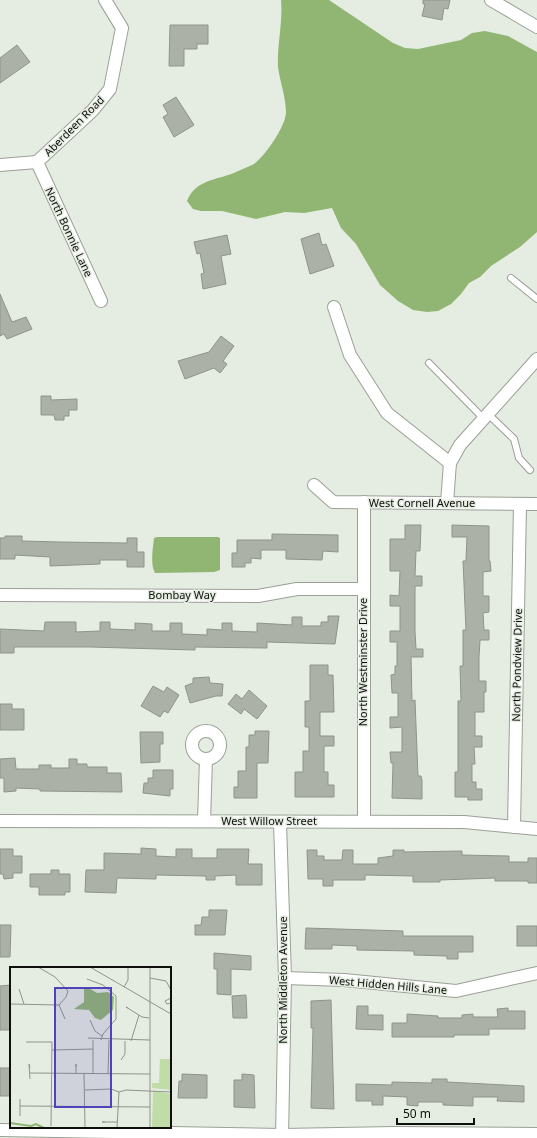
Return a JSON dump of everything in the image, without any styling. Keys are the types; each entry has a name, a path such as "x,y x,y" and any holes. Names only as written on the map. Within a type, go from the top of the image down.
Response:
{"street":[{"name":"Aberdeen Road","path":"37,162 93,110 110,89 122,28 105,0"},
{"path":"491,0 537,27"},
{"path":"0,165 37,162"},
{"name":"North Bonnie Lane","path":"37,162 101,301"},
{"path":"334,307 350,355 387,413 450,462"},
{"path":"447,503 450,462 460,445 537,360"},
{"name":"West Cornell Avenue","path":"314,485 333,502 537,504"},
{"name":"North Westminster Drive","path":"364,502 364,821"},
{"name":"North Pondview Drive","path":"514,827 520,504"},
{"name":"Bombay Way","path":"0,595 258,596 297,589 363,589"},
{"path":"204,821 206,759"},
{"name":"West Willow Street","path":"0,821 464,822 537,829"},
{"name":"North Middleton Avenue","path":"280,822 285,978 282,1136"},
{"name":"West Hidden Hills Lane","path":"285,978 344,980 456,991 537,973"},
{"path":"0,1130 282,1136 395,1133 537,1134"}],"lane":[{"path":"511,278 537,299"},
{"path":"429,364 486,416 514,439 519,458 530,470"}],"shaded area":[{"path":"281,0 329,0 393,43 405,48 418,49 461,40 472,33 485,31 508,36 537,52 537,232 520,247 491,266 480,277 469,283 451,304 438,311 427,312 413,310 398,301 380,285 356,244 341,228 332,208 304,213 285,212 256,219 222,211 201,211 193,209 187,201 195,189 201,185 254,164 269,148 282,126 286,113 278,67"},
{"path":"154,538 220,538 220,570 214,572 155,573 153,569 152,556"}],"building":[{"path":"423,0 450,0 448,9 444,8 442,20 422,16 425,4 423,4"},
{"path":"170,25 208,25 208,44 197,44 197,49 184,49 184,66 169,66"},
{"path":"17,45 30,62 0,83 0,58"},
{"path":"176,97 194,125 174,137 163,117 168,114 163,105"},
{"path":"319,233 322,245 326,244 334,266 310,274 301,239"},
{"path":"227,235 231,254 221,256 226,284 203,289 201,274 204,273 200,253 197,254 194,242"},
{"path":"0,294 12,322 26,317 32,329 7,339 4,334 0,336"},
{"path":"221,336 234,346 223,361 227,364 220,373 214,368 185,379 178,361 209,352"},
{"path":"41,396 51,396 51,400 77,399 77,410 69,410 69,416 64,416 64,420 55,420 54,415 41,415"},
{"path":"405,525 421,525 420,551 416,551 415,576 422,576 422,586 415,586 415,631 416,649 423,649 423,657 411,657 412,701 415,700 418,776 421,776 422,780 422,799 392,798 393,763 391,763 390,752 402,752 402,727 390,728 390,717 398,717 398,693 392,693 391,675 395,674 395,666 397,666 397,642 390,642 390,631 400,631 400,606 390,606 390,595 399,596 400,571 390,571 390,539 405,539"},
{"path":"452,525 489,526 489,561 491,571 483,572 483,596 489,596 489,612 483,613 484,630 489,630 489,640 480,640 479,657 479,681 486,681 486,692 484,692 484,712 475,712 475,736 482,736 482,747 474,747 475,764 472,764 472,782 476,782 476,789 482,789 482,800 468,800 468,797 455,797 455,772 458,772 458,701 461,701 460,666 463,666 463,630 466,630 463,561 466,561 467,537 452,537"},
{"path":"272,534 338,535 338,552 323,551 322,560 286,559 286,550 261,550 261,559 251,558 251,563 245,563 245,567 232,567 232,553 237,553 237,540 272,540"},
{"path":"5,536 22,536 22,541 60,542 127,543 127,538 137,538 137,552 144,552 144,567 127,567 127,560 100,560 100,564 50,566 50,557 15,555 15,559 0,559 0,538 5,538"},
{"path":"328,616 339,616 335,644 267,642 267,648 195,647 195,650 91,647 14,647 14,653 0,653 0,629 44,631 45,622 76,622 76,632 100,631 100,622 110,622 110,629 135,630 135,623 152,624 152,631 170,631 170,623 182,623 182,634 207,635 207,629 222,630 222,623 232,623 232,631 257,632 257,623 292,625 292,617 302,617 302,626 321,626 321,622 328,622"},
{"path":"310,665 328,665 328,675 333,675 334,712 320,712 320,736 334,736 334,746 324,746 324,772 328,772 328,785 334,785 334,797 295,797 295,772 303,772 303,751 309,751 309,727 305,727 305,701 310,701"},
{"path":"209,677 210,683 223,684 222,696 216,696 190,703 185,686 193,683 193,678"},
{"path":"153,686 164,692 167,687 179,695 168,713 164,711 160,717 141,706"},
{"path":"249,690 267,706 257,719 244,709 241,714 228,704 236,694 242,699"},
{"path":"0,704 12,704 12,709 24,709 24,730 0,730"},
{"path":"255,731 269,731 268,763 257,763 257,798 234,798 234,787 238,787 238,771 246,771 246,747 249,747 249,735 255,735"},
{"path":"140,732 163,732 163,744 160,744 160,762 141,763"},
{"path":"15,758 16,769 39,769 39,765 51,765 51,768 69,768 69,759 77,759 77,764 87,764 87,767 107,767 107,773 121,773 122,792 40,791 40,789 16,788 16,791 4,792 4,778 0,778 0,759"},
{"path":"153,770 173,770 173,789 170,789 170,796 143,793 144,783 148,783 148,778 153,778"},
{"path":"141,848 156,849 156,856 176,857 176,849 192,849 192,858 217,858 217,849 249,849 248,864 262,864 262,885 236,885 236,875 215,876 215,880 206,880 206,876 156,875 156,879 117,878 116,893 85,892 86,870 104,870 104,853 141,854"},
{"path":"0,849 13,849 13,856 22,856 22,873 13,873 13,878 4,879 3,874 0,874"},
{"path":"307,850 317,850 317,856 324,856 324,860 342,860 343,850 353,850 353,864 378,864 378,858 393,856 393,850 404,850 404,852 462,851 462,855 509,856 509,862 528,862 528,858 537,858 537,883 528,883 528,881 495,881 495,878 440,880 440,882 413,882 413,876 365,875 365,880 333,880 333,886 323,886 323,879 308,879"},
{"path":"51,870 59,870 59,874 70,874 70,892 65,892 65,895 39,895 39,887 30,887 30,874 51,874"},
{"path":"209,910 227,910 225,935 195,935 195,925 201,925 202,917 209,917"},
{"path":"0,925 11,925 10,957 0,957"},
{"path":"517,926 537,926 537,946 517,946"},
{"path":"306,928 403,931 403,936 473,936 473,952 458,952 458,959 447,959 447,956 414,955 414,951 357,950 357,946 332,945 332,949 305,949"},
{"path":"214,953 251,956 251,970 231,969 231,995 217,994 217,969 214,969"},
{"path":"10,985 10,1030 0,1030 0,986"},
{"path":"246,995 247,1018 233,1018 232,996"},
{"path":"331,1000 334,1109 311,1108 313,1028 311,1028 311,1001"},
{"path":"357,1006 368,1006 368,1015 383,1015 383,1030 356,1029"},
{"path":"508,1008 508,1011 525,1011 525,1029 489,1029 489,1035 454,1035 454,1037 392,1037 392,1023 407,1023 407,1014 438,1016 438,1018 462,1018 462,1015 473,1014 473,1017 498,1017 497,1009"},
{"path":"0,1068 10,1068 10,1096 0,1096"},
{"path":"182,1074 207,1075 207,1098 178,1098 179,1081 182,1081"},
{"path":"242,1074 254,1075 255,1108 234,1107 234,1080 242,1080"},
{"path":"432,1079 447,1079 447,1082 524,1086 524,1102 497,1101 498,1097 473,1097 473,1106 443,1105 443,1102 418,1102 418,1106 407,1105 407,1097 383,1096 383,1105 372,1105 372,1101 356,1101 356,1084 392,1085 392,1082 432,1083"}]}
